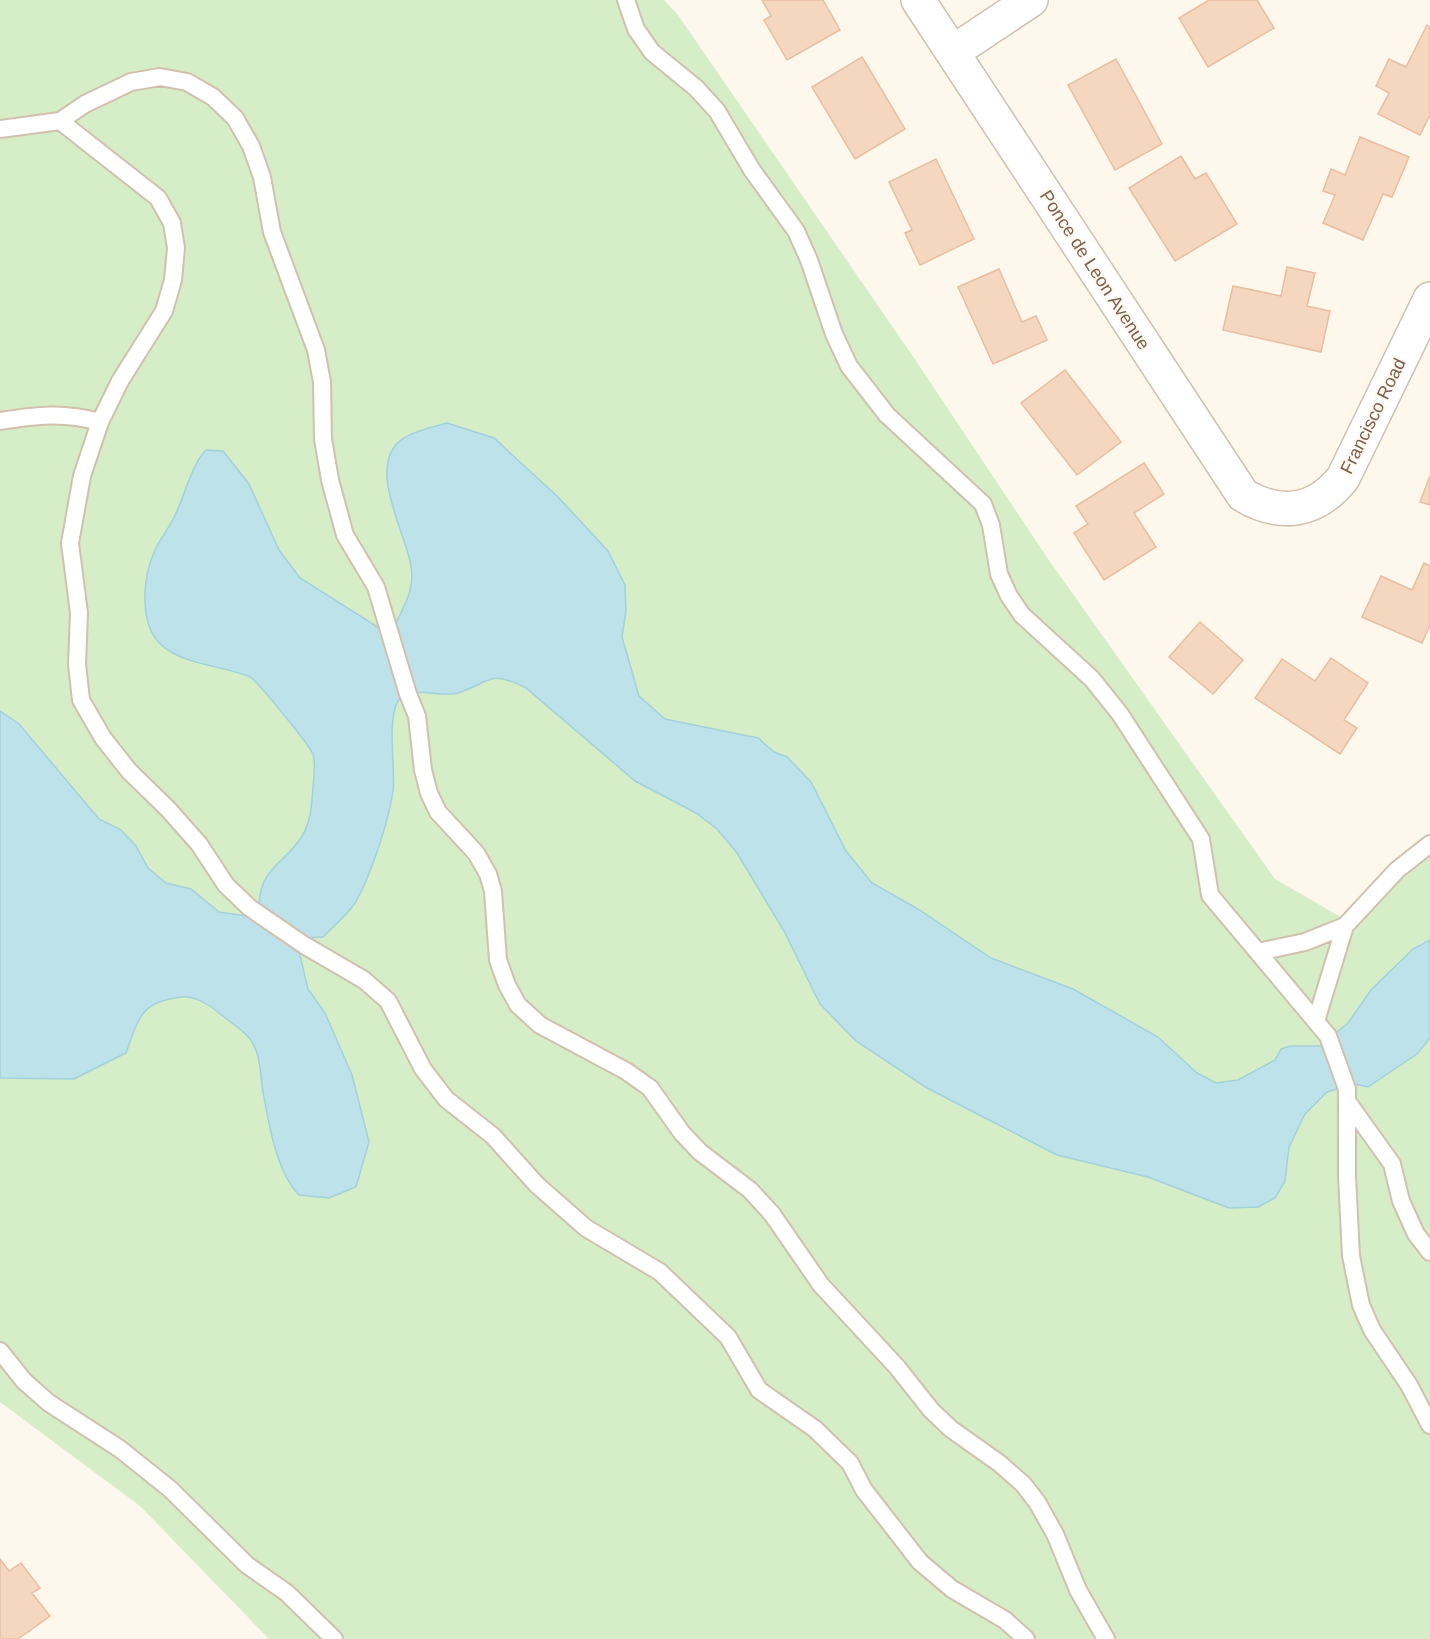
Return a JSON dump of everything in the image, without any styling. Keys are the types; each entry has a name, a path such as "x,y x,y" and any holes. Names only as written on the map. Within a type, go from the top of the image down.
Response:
{"street":[{"name":"Ponce de Leon Avenue","path":"918,0 1243,495 1260,506 1293,511"},
{"path":"953,52 1031,0"},
{"name":"Francisco Road","path":"1293,511 1332,492 1343,478 1430,299"}],"lane":[{"path":"626,0 636,29 652,52 696,88 717,111 752,170 796,231 809,260 834,334 849,366 887,416 983,504 991,525 999,574 1009,596 1022,615 1092,679 1120,714 1202,839 1210,895 1328,1036 1347,1095 1392,1164 1401,1201 1416,1234 1430,1252"},
{"path":"0,129 60,121 85,104 131,82 160,77 187,82 213,97 235,118 251,146 262,177 272,232 316,350 322,382 323,439 330,480 345,535 376,587 408,694 417,716 423,770 429,793 438,812 476,853 488,874 493,891 498,960 507,985 518,1005 540,1025 626,1071 650,1088 682,1133 700,1152 750,1190 772,1214 821,1286 897,1367 932,1410 951,1429 999,1463 1023,1484 1037,1502 1055,1534 1078,1590 1106,1639"},
{"path":"60,121 159,198 172,223 176,248 173,280 164,311 120,381 100,422 82,476 70,543 79,613 77,664 81,700 102,738 129,771 176,817 199,844 226,885 250,908 304,945 364,980 388,1000 423,1069 446,1099 493,1136 537,1185 586,1228 660,1272 729,1337 759,1390 815,1429 850,1463 864,1490 920,1562 951,1589 1005,1620 1026,1639"},
{"path":"0,421 37,415 74,414 100,422"},
{"path":"1258,952 1305,942 1345,926 1397,870 1430,844"},
{"path":"1316,1021 1345,926"},
{"path":"1347,1095 1347,1176 1352,1256 1361,1305 1372,1330 1422,1407 1430,1425"},
{"path":"0,1351 24,1382 49,1403 120,1449 170,1489 247,1564 287,1593 334,1639"}],"green space":[{"path":"0,0 664,0 678,15 914,358 1046,556 1275,879 1351,923 1430,851 1430,1639 269,1639 140,1506 0,1402"}],"water":[{"path":"447,423 494,438 558,497 608,551 625,585 626,611 622,637 639,696 665,719 758,738 774,752 787,757 811,782 846,851 872,883 918,909 991,958 1073,989 1158,1037 1197,1073 1216,1083 1238,1080 1275,1060 1281,1049 1290,1046 1320,1046 1348,1023 1371,990 1413,949 1430,940 1430,1038 1417,1054 1368,1087 1354,1084 1327,1092 1305,1114 1289,1147 1285,1181 1275,1198 1258,1207 1229,1208 1148,1177 1057,1155 927,1088 856,1041 820,1004 784,931 737,853 717,829 696,813 635,781 526,688 497,678 458,693 412,692 401,697 393,715 394,781 391,803 367,879 355,903 323,937 308,938 298,947 308,989 325,1013 352,1075 369,1142 356,1187 329,1198 299,1195 291,1185 279,1160 265,1105 254,1045 239,1028 211,1006 196,999 181,997 167,999 149,1008 138,1021 126,1053 74,1079 0,1078 0,711 19,724 99,819 121,830 136,846 148,868 166,883 191,889 219,912 247,916 259,904 267,875 298,842 306,829 311,807 313,754 293,726 250,677 198,663 168,650 158,641 151,630 145,604 147,575 155,550 176,514 200,457 206,450 223,451 249,484 279,550 300,578 379,628 396,623 408,596 412,574 408,552 396,518 387,481 388,464 393,449 404,438"}],"building":[{"path":"762,0 823,0 840,30 787,60 764,20 771,16"},
{"path":"1209,0 1257,0 1274,28 1208,67 1179,18"},
{"path":"1427,25 1430,27 1430,115 1420,135 1378,114 1389,93 1376,86 1389,59 1406,67"},
{"path":"862,57 905,129 855,159 812,87"},
{"path":"1116,59 1162,144 1115,170 1068,85"},
{"path":"1360,137 1409,157 1392,197 1383,194 1363,240 1323,223 1335,195 1323,191 1331,169 1345,175"},
{"path":"1181,156 1195,179 1206,173 1237,224 1175,261 1129,188"},
{"path":"936,159 974,239 920,265 905,233 912,230 889,182"},
{"path":"1287,267 1315,273 1307,306 1330,311 1321,352 1223,330 1233,286 1281,296"},
{"path":"999,269 1022,322 1036,316 1047,340 993,364 958,287"},
{"path":"1065,370 1121,442 1077,475 1021,403"},
{"path":"1144,463 1164,494 1134,513 1156,547 1104,580 1074,533 1088,524 1076,506"},
{"path":"1430,476 1430,505 1420,502"},
{"path":"1424,563 1430,566 1430,625 1422,643 1362,617 1381,576 1412,590"},
{"path":"1200,622 1243,660 1213,694 1169,657"},
{"path":"1331,658 1368,683 1344,720 1357,728 1340,754 1255,698 1282,659 1315,681"},
{"path":"0,1559 9,1571 21,1563 40,1588 32,1593 50,1616 18,1639 0,1639"}]}
